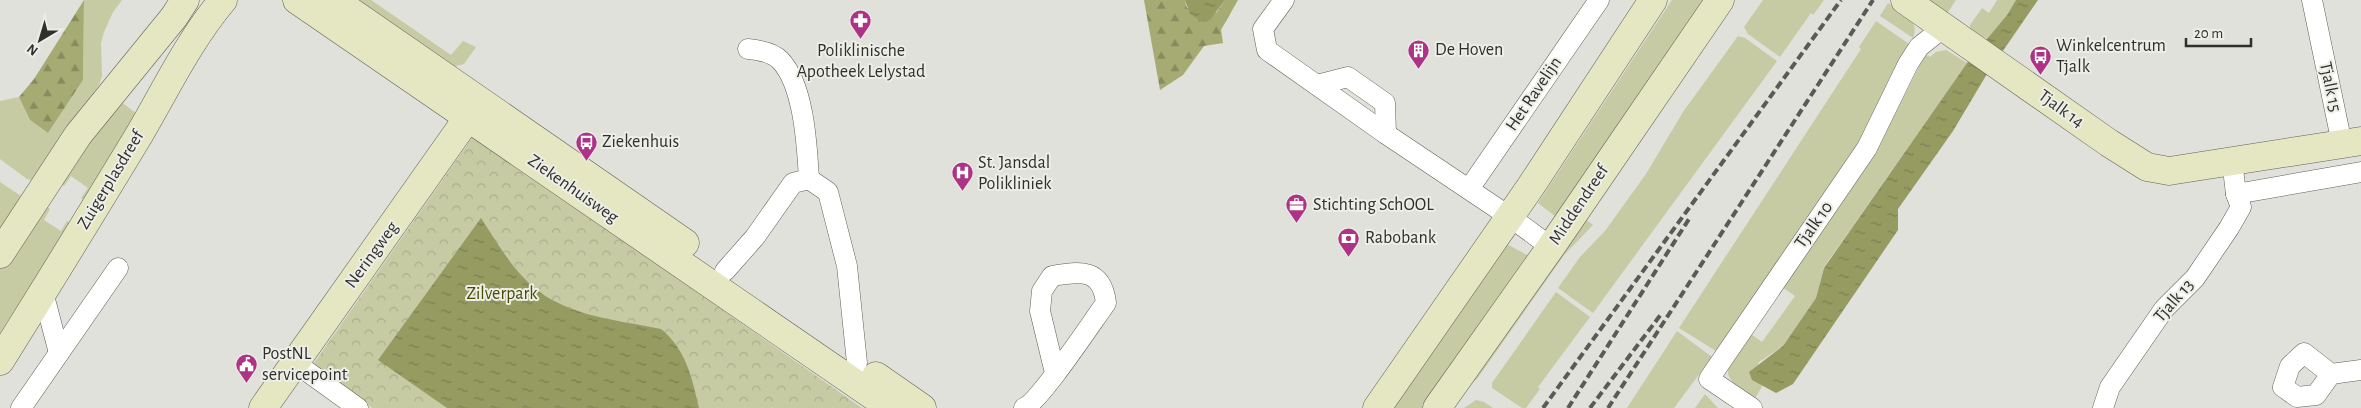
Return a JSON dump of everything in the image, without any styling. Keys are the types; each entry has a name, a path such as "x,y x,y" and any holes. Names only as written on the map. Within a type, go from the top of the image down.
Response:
{"street":[{"path":"0,254 78,135 174,17 184,0"},
{"name":"Zuigerplasdreef","path":"0,361 95,208 182,56 204,23 223,0"},
{"name":"Ziekenhuisweg","path":"297,0 474,110 725,271 853,371 891,408"},
{"name":"Ziekenhuisweg","path":"334,0 474,110 853,371 922,408"},
{"path":"1284,0 1264,29 1267,50 1317,85 1348,77 1377,97 1384,103 1386,134 1510,217 1551,247"},
{"name":"Het Ravelijn","path":"1469,189 1599,0"},
{"path":"1377,408 1510,217 1653,0"},
{"name":"Middendreef","path":"1436,408 1551,247 1720,0"},
{"name":"Tjalk 14","path":"1905,0 2002,66 2109,143 2147,167 2169,171 2352,142"},
{"name":"Tjalk 15","path":"2312,0 2352,142"},
{"name":"Tjalk 10","path":"1752,408 1709,379 1867,148 1915,52 1944,27"},
{"path":"748,49 764,51 780,59 792,76 801,114 809,179"},
{"name":"Neringweg","path":"263,408 474,110"},
{"path":"2232,160 2236,194 2361,172"},
{"path":"725,271 754,236 793,183 809,179 828,192 847,266 853,371"},
{"name":"Tjalk 13","path":"2103,408 2110,386 2164,309 2195,278 2229,228 2241,207 2236,194"},
{"path":"21,408 118,268"},
{"path":"1024,408 1029,406 1055,373 1106,303 1104,290 1094,277 1079,271 1052,276 1042,291 1040,311 1055,373"},
{"path":"43,292 59,353"},
{"path":"294,362 358,408"},
{"path":"2331,374 2361,370"}],"green space":[{"path":"84,0 122,0 113,12 101,43 102,76 99,85 31,180 27,179 0,159 0,101 19,97 30,120 48,133 83,80"},
{"path":"84,0 83,80 48,133 30,120 19,97 34,79"},
{"path":"343,0 371,0 451,55 463,41 476,47 464,64 445,69"},
{"path":"1144,0 1185,0 1187,8 1216,13 1225,0 1238,0 1221,30 1223,43 1204,46 1183,75 1160,90"},
{"path":"1672,0 1711,0 1556,217 1538,203"},
{"path":"1763,0 1824,0 1813,15 1811,13 1780,57 1748,34 1744,27"},
{"path":"1923,0 1956,0 1946,15"},
{"path":"1997,0 2016,0 2007,15 1987,39 1970,29 1970,25 1982,8 1989,13"},
{"path":"1888,3 1904,13 1912,21 1915,32 1913,38 1880,16"},
{"path":"1876,21 1909,44 1865,134 1716,351 1679,328 1861,49 1859,47"},
{"path":"1738,36 1745,38 1777,61 1593,313 1558,288 1580,257 1605,231 1646,174 1683,112"},
{"path":"1946,50 1967,63 1824,267 1816,298 1783,346 1759,362 1752,380 1763,385 1753,402 1733,383 1728,370 1730,364 1751,334 1762,342 1795,296 1782,287 1876,152 1924,57 1927,55 1930,57 1936,52"},
{"path":"116,98 137,114 90,205 81,198 88,188 71,176 64,186 56,181"},
{"name":"Zilverpark","path":"474,135 862,408 372,408 312,366"},
{"path":"0,182 21,196 0,230"},
{"path":"41,203 50,209 44,220 61,231 67,221 76,228 0,347 0,267"},
{"path":"1585,219 1593,225 1564,255 1477,379 1470,384"},
{"path":"1505,243 1529,256 1428,408 1393,408"},
{"path":"1556,292 1590,317 1538,387 1540,389 1526,408 1522,408 1492,388 1492,383"},
{"path":"1677,331 1712,357 1674,408 1627,408"},
{"path":"1705,394 1718,408 1695,408"},
{"path":"1476,400 1484,402 1493,408 1464,408"}],"water":[{"path":"1185,0 1225,0 1210,20 1202,22 1190,14"},
{"path":"2016,0 2038,0 1987,74 1953,131 1898,209 1898,230 1793,384 1776,393 1752,380 1749,372 1783,346 1816,298 1824,268 1967,63 2007,15"},
{"path":"481,218 523,277 537,290 553,300 587,314 661,329 670,337 687,365 699,408 447,408 378,360"}],"railway":[{"path":"1543,408 1841,0"},
{"path":"1608,408 1873,0"},
{"path":"1568,408 1689,219"},
{"path":"1590,408 1662,313"}],"place":[{"name":"Poliklinische Apotheek Lelystad","path":"861,40"},
{"name":"De Hoven","path":"1419,69"},
{"name":"Winkelcentrum Tjalk","path":"2040,75"},
{"name":"Ziekenhuis","path":"586,161"},
{"name":"St. Jansdal Polikliniek","path":"962,192"},
{"name":"Stichting SchOOL","path":"1297,224"},
{"name":"Rabobank","path":"1349,257"},
{"name":"PostNL servicepoint","path":"246,383"}]}
